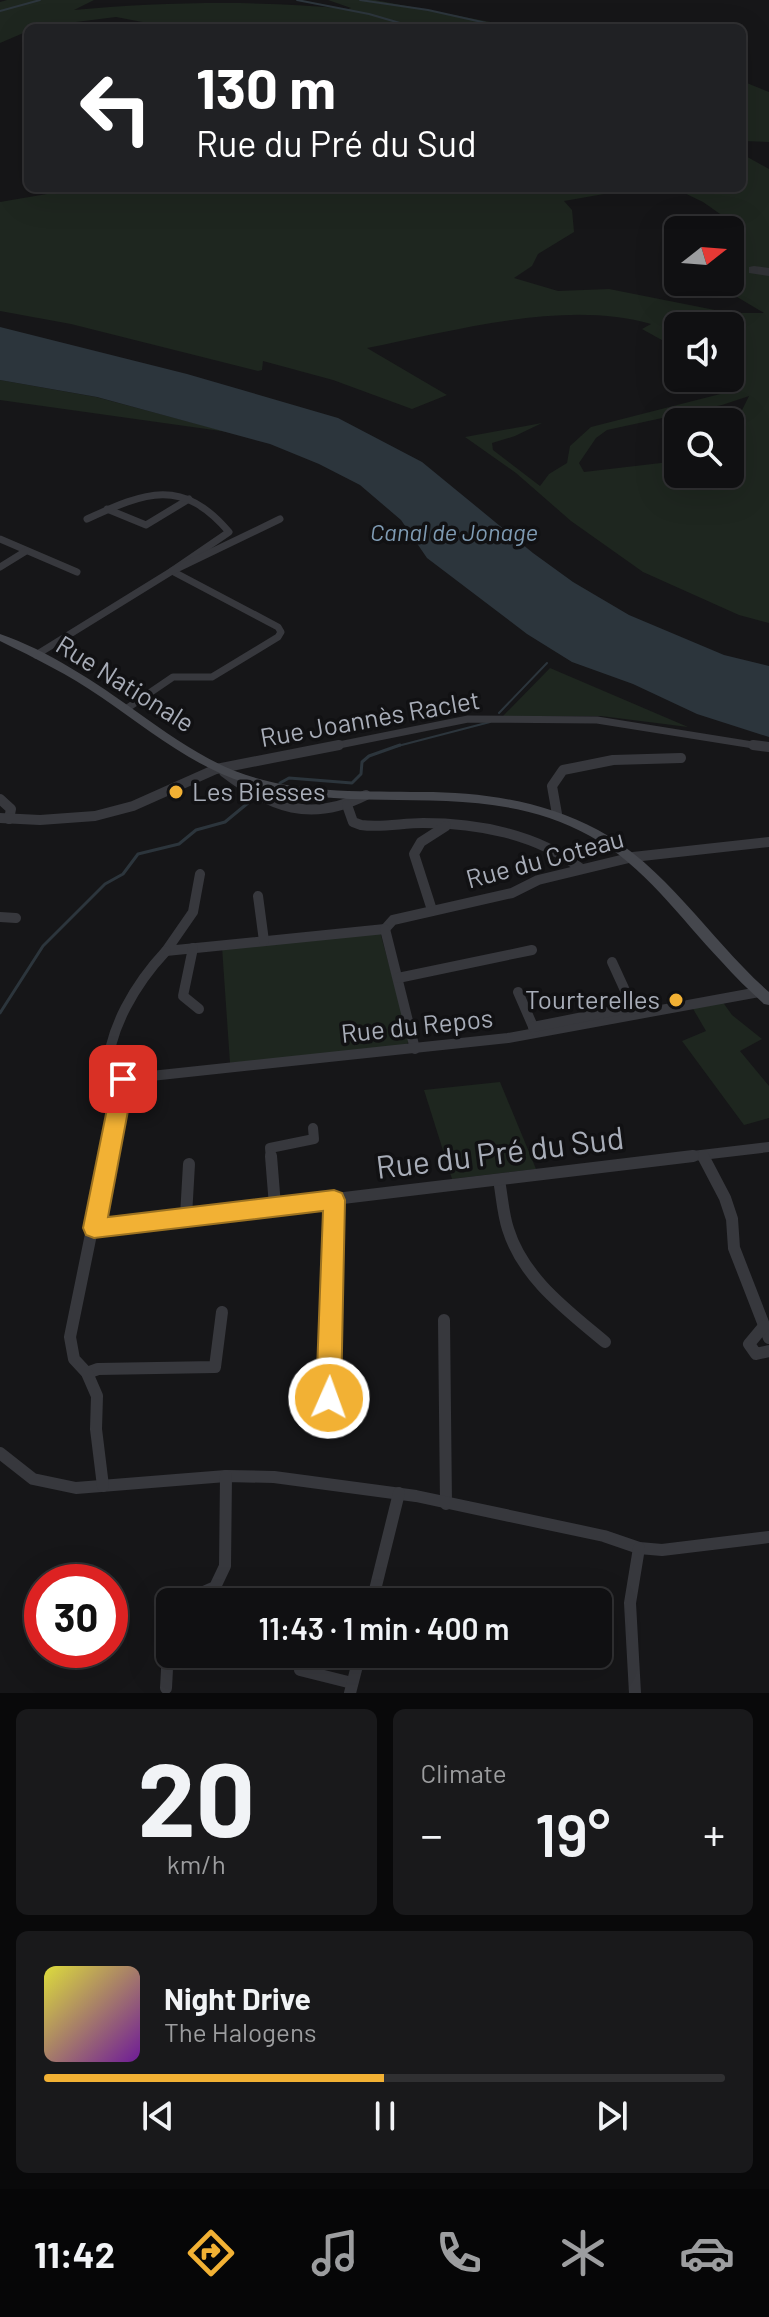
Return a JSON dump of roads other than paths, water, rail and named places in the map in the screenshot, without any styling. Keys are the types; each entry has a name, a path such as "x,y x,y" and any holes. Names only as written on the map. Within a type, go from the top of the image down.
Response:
{"main road":[{"name":"Rue Nationale","path":"0,637 83,680 220,771 307,793 468,795 557,814 633,857 727,961 764,996"}],"street":[{"path":"36,655 195,554 203,552 229,532 210,508 170,493 150,494 87,519"},
{"path":"107,509 146,525 189,499"},
{"path":"172,571 280,519"},
{"path":"0,539 77,572"},
{"path":"0,567 26,551"},
{"path":"126,709 173,677 212,677 278,637 281,632 278,627 172,571"},
{"name":"Rue Joannès Raclet","path":"4,818 67,819 106,814 220,771 473,719 597,720 769,747"},
{"path":"557,814 552,786 563,770 613,760 681,758"},
{"name":"Rue Nationale","path":"220,771 244,789 283,809 298,811 347,805 366,795"},
{"path":"0,799 11,809 0,828"},
{"path":"347,805 353,822 363,827 449,824 514,835 569,857 580,868"},
{"path":"432,910 414,854 421,842 449,824"},
{"name":"Rue du Coteau","path":"166,951 385,929 393,920 512,893 538,880 580,868 633,857 769,842"},
{"path":"103,1486 96,1429 97,1396 87,1373 74,1359 70,1337 123,1079 107,1074 105,1063 127,1008 150,966 166,951 193,912 200,874"},
{"path":"258,896 264,941"},
{"path":"0,917 16,918"},
{"path":"385,929 415,1049"},
{"path":"193,948 183,996 199,1009"},
{"path":"398,978 532,950"},
{"path":"612,962 635,1011"},
{"path":"518,992 534,1031"},
{"name":"Rue du Repos","path":"123,1079 415,1049 534,1031 635,1011 764,996"},
{"path":"275,1206 270,1148 314,1139 313,1128"},
{"name":"Rue du Pré du Sud","path":"94,1228 769,1147"},
{"path":"702,1155 725,1198 732,1219 734,1248 767,1330 749,1344 756,1354 769,1351"},
{"path":"186,1216 189,1164"},
{"path":"499,1180 508,1232 527,1266 559,1303 605,1342"},
{"path":"329,1398 334,1200"},
{"path":"87,1373 98,1369 215,1367 222,1312"},
{"path":"444,1320 446,1504"},
{"path":"0,1453 31,1479 62,1487 226,1476 300,1478 399,1493 604,1536 639,1548 662,1550 769,1537"},
{"path":"213,1588 225,1566 226,1476"},
{"path":"375,1588 399,1493"},
{"path":"635,1693 627,1617 639,1548"},
{"path":"166,1688 167,1668"},
{"path":"300,1670 351,1688 356,1668"}],"water":[{"name":"Canal de Jonage","path":"0,327 187,374 338,418 422,462 533,553 573,582 629,615 724,655 769,666 769,737 697,714 633,684 572,662 527,634 427,558 401,520 360,485 319,464 270,444 97,397 0,380"}],"waterway":[{"path":"0,11 40,0"},
{"path":"297,0 403,24"},
{"path":"360,0 428,10 491,24"},
{"path":"499,713 547,663"},
{"path":"395,747 490,722"},
{"path":"395,747 400,745"},
{"path":"280,783 289,778 352,783 361,774 362,762 369,756 395,747"},
{"path":"0,1013 43,946 105,884 123,874 138,854 179,844 196,830 225,822 254,798"}],"place":[{"name":"Les Biesses","path":"176,792"},
{"name":"Tourterelles","path":"676,1000"}]}
